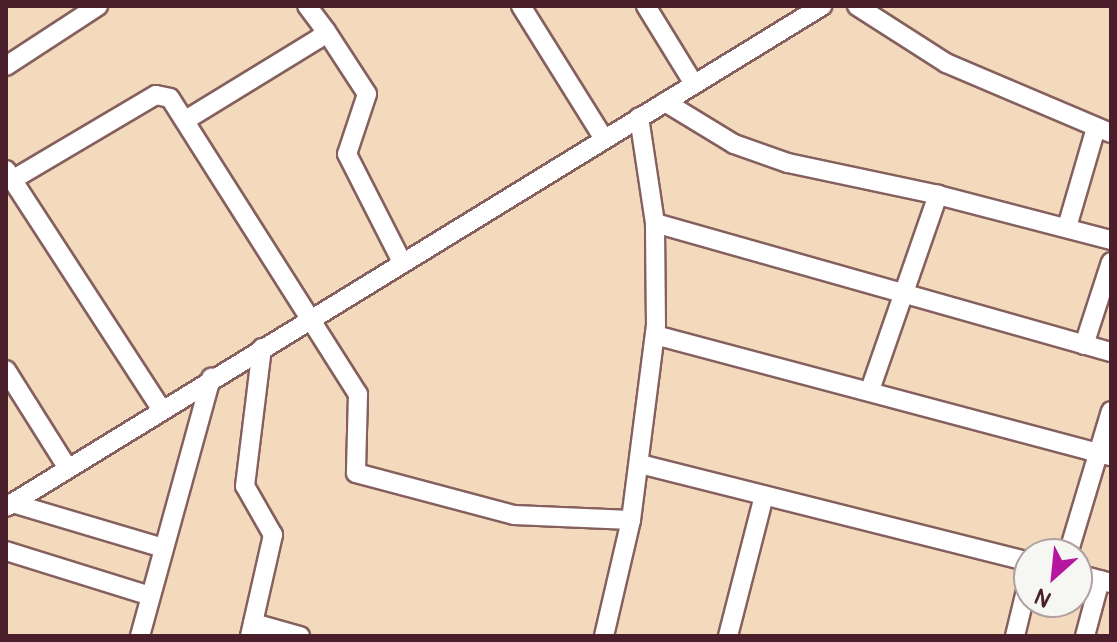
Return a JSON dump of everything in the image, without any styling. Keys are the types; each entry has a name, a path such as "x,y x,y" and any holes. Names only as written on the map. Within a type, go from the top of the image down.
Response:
{"street":[{"path":"6,66 98,6"},
{"path":"307,6 367,94 347,154 402,262"},
{"path":"521,6 604,139"},
{"path":"646,6 694,84"},
{"path":"9,505 211,378 822,6"},
{"path":"857,6 946,63 1104,131 1067,227"},
{"path":"189,118 326,31"},
{"path":"161,409 9,175 156,95 170,98 189,118 358,394 352,466 361,478 514,515 631,520"},
{"path":"665,102 724,139 788,163 938,195 1111,240"},
{"path":"604,636 631,520 655,335 655,223 639,117"},
{"path":"870,390 938,195"},
{"path":"655,223 1111,352"},
{"path":"1084,345 1111,262"},
{"path":"655,335 1105,455"},
{"path":"262,348 245,486 273,535 251,629 300,636"},
{"path":"6,370 67,467"},
{"path":"140,636 160,547 211,378"},
{"path":"1074,538 1105,455 1111,411"},
{"path":"640,464 1013,558"},
{"path":"728,636 764,496"},
{"path":"9,505 160,547"},
{"path":"6,551 147,595"},
{"path":"1085,636 1106,581"}]}
